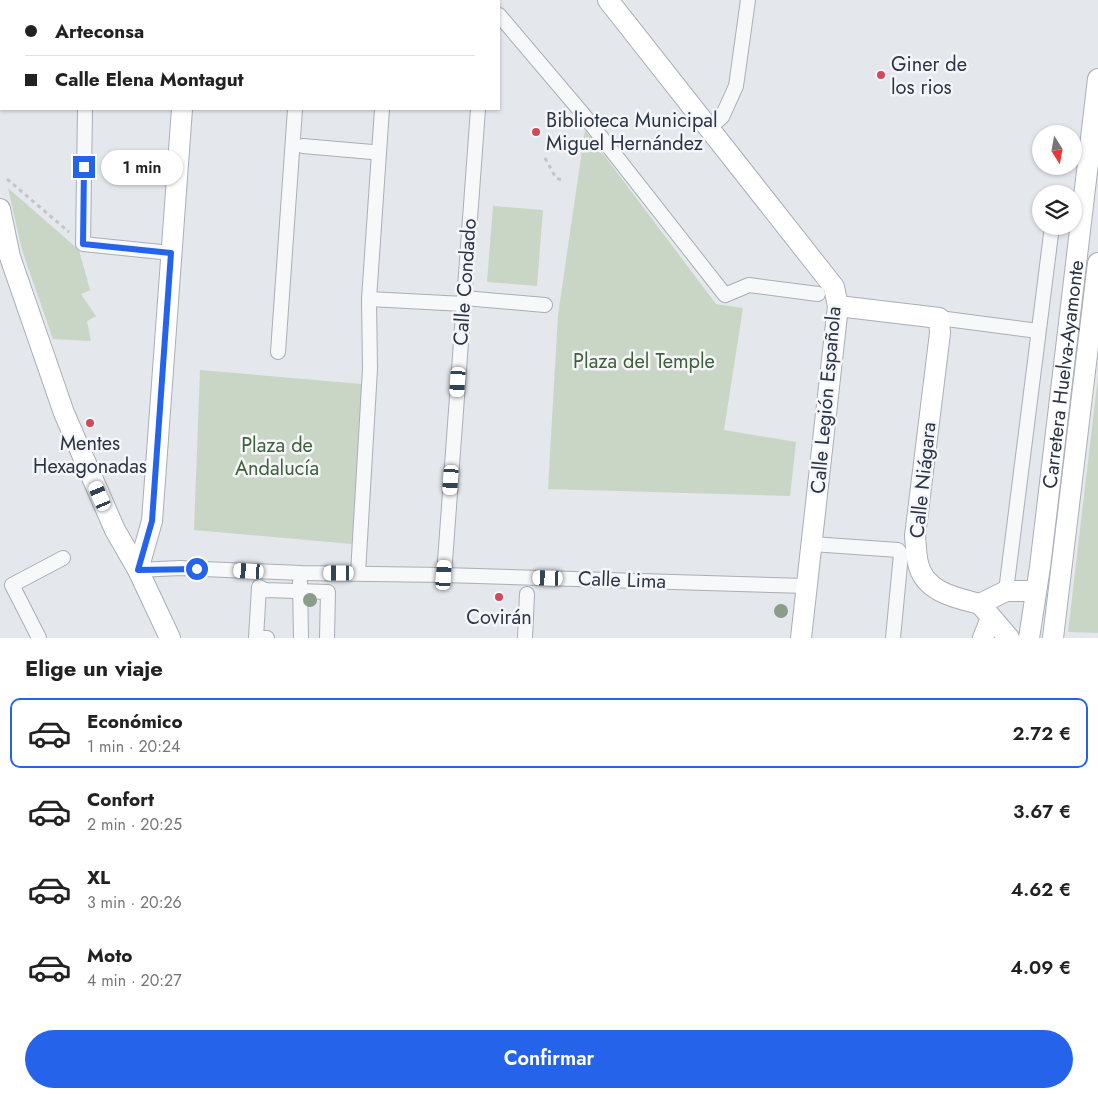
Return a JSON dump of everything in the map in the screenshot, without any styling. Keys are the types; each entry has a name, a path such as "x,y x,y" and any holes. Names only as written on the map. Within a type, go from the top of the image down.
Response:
{"street":[{"name":"Calle Legión Española","path":"608,0 834,287 838,306 801,638"},
{"path":"709,128 722,116 736,86 748,0"},
{"path":"500,16 583,114 725,295 749,285 818,294"},
{"name":"Carretera Huelva-Ayamonte","path":"1029,638 1098,79"},
{"path":"85,110 83,244 171,253"},
{"path":"138,570 152,521 182,110"},
{"path":"278,352 295,110"},
{"path":"358,573 370,369 369,299 382,110"},
{"name":"Calle Condado","path":"444,575 478,110"},
{"path":"303,146 372,152"},
{"path":"0,210 10,257 64,413 115,530 138,570 170,638"},
{"path":"983,638 985,611 1006,591 1051,235"},
{"name":"Carretera Huelva-Ayamonte","path":"1053,638 1098,263"},
{"path":"369,299 545,305"},
{"path":"838,306 1038,331"},
{"name":"Calle Niágara","path":"939,318 940,334 915,536 918,566 930,585 948,596 985,611"},
{"path":"812,544 898,550 901,554 892,638"},
{"path":"38,638 12,585 63,558"},
{"name":"Calle Lima","path":"138,570 180,568 300,573 444,575 807,586"},
{"path":"300,573 301,638"},
{"path":"267,638 256,638 259,587 265,590 328,592 327,638"},
{"path":"1006,591 1036,591"},
{"path":"525,638 527,594"},
{"path":"985,611 1009,638"}],"path":[{"path":"544,158 556,178 562,180"},
{"path":"7,179 72,235"}],"green space":[{"name":"Plaza del Temple","path":"585,130 716,304 743,308 724,430 796,442 790,496 548,489 558,315"},
{"path":"8,188 79,250 90,290 81,294 96,316 87,321 91,341 53,339 22,250"},
{"path":"493,206 543,210 537,286 487,282"},
{"name":"Plaza de Andalucía","path":"200,370 362,384 352,544 194,530"},
{"path":"1098,376 1098,633 1068,632"}],"place":[{"name":"Giner de los rios","path":"881,75"},
{"name":"Biblioteca Municipal Miguel Hernández","path":"536,132"},
{"name":"Mentes Hexagonadas","path":"90,423"},
{"name":"Covirán","path":"499,597"}],"route":[{"path":"84,167 83,244 171,253 152,521 138,570 197,569"}]}
